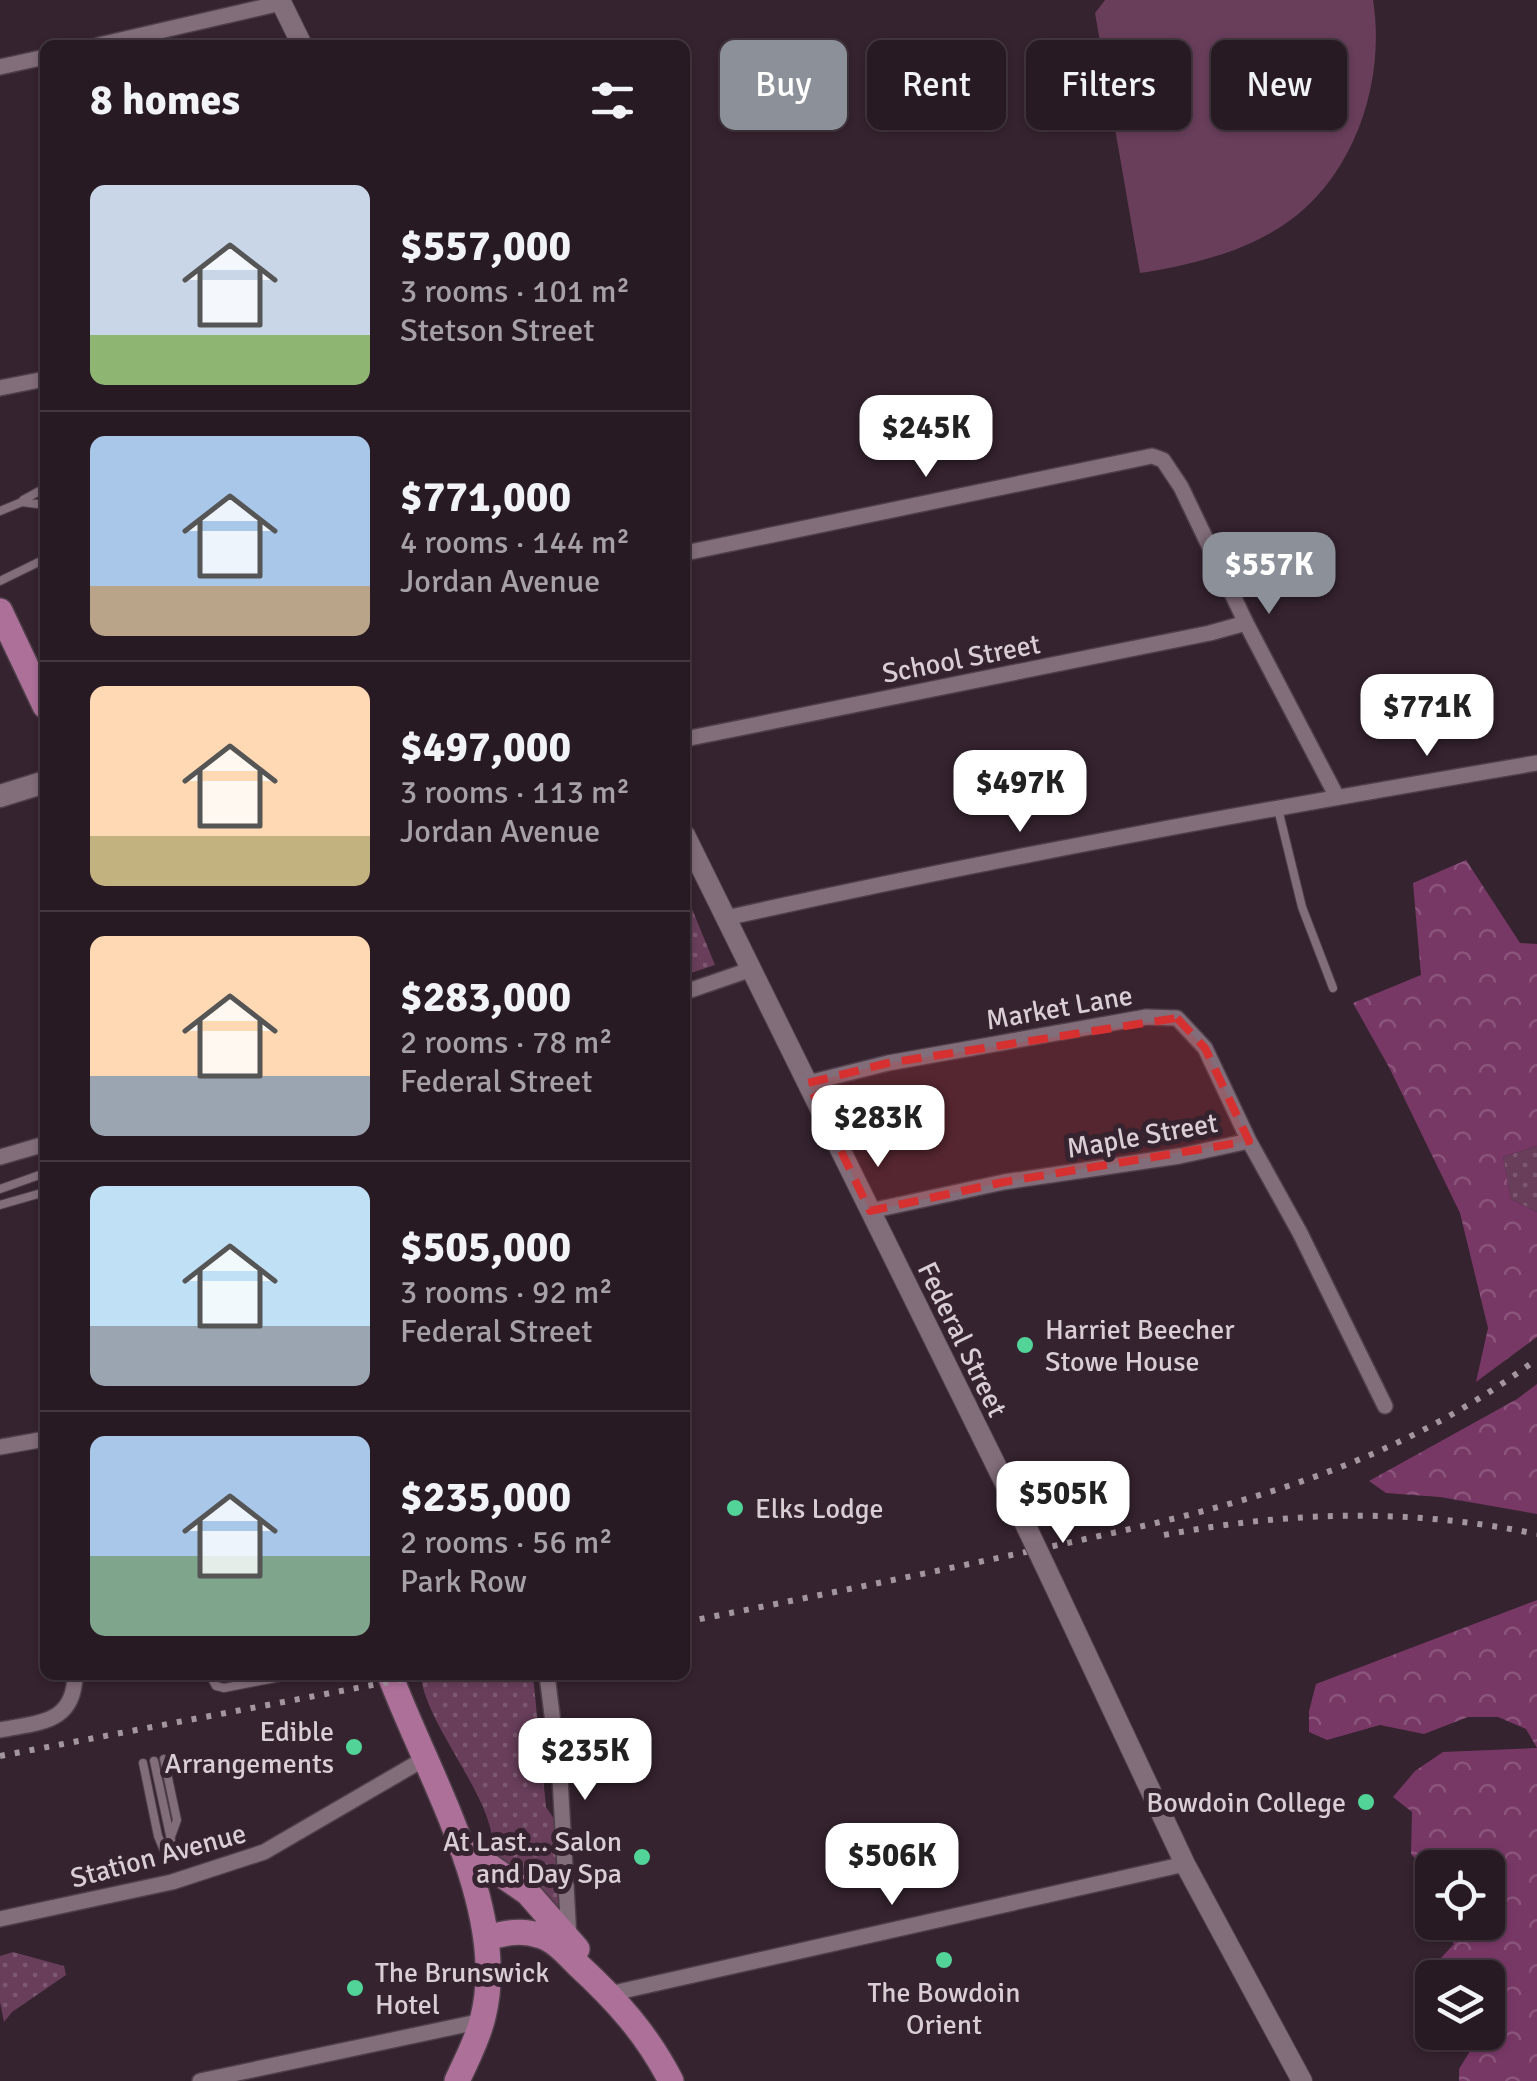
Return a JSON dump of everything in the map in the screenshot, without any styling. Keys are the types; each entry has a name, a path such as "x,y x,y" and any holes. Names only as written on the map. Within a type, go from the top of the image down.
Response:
{"main road":[{"path":"0,611 40,695"},
{"path":"0,796 40,784"},
{"path":"392,1680 478,1894 487,1938 488,1977 482,2022 456,2081"},
{"path":"460,1846 528,1893 570,1938 609,1994"},
{"path":"487,1938 518,1932 543,1936 641,2028 670,2081"}],"street":[{"path":"120,40 280,1 300,40"},
{"path":"0,68 40,58"},
{"path":"0,388 40,380"},
{"path":"690,552 1152,456 1164,460 1337,797"},
{"name":"School Street","path":"690,738 1246,623"},
{"path":"726,918 871,886 1537,762"},
{"name":"Federal Street","path":"690,845 1027,1528 1185,1864 1302,2081"},
{"path":"690,990 752,969"},
{"name":"Market Lane","path":"808,1083 888,1063 1128,1020 1177,1018 1204,1048 1249,1141"},
{"name":"Maple Street","path":"870,1212 1004,1182 1180,1156 1249,1141 1308,1249 1385,1406"},
{"path":"0,1157 40,1145"},
{"path":"0,1447 40,1440"},
{"path":"0,1730 47,1720 63,1712 74,1694 75,1680"},
{"path":"548,1680 560,1778 570,1938"},
{"name":"Station Avenue","path":"0,1919 172,1882 227,1866 274,1847 424,1759"},
{"path":"609,1994 1185,1864"},
{"path":"200,2081 482,2022"}],"lane":[{"path":"0,511 40,491"},
{"path":"15,504 40,504"},
{"path":"0,581 40,562"},
{"path":"1278,809 1302,907 1333,988"},
{"path":"0,1188 40,1175"},
{"path":"0,1206 40,1194"},
{"path":"213,1680 224,1688 266,1680"},
{"path":"143,1763 165,1853 177,1820 159,1760"}],"highlighted area":[{"path":"1177,1018 1205,1048 1249,1141 1004,1182 870,1211 808,1083 888,1063"}],"shaded area":[{"path":"1105,0 1373,0 1375,62 1369,94 1347,153 1330,180 1309,204 1269,234 1196,262 1140,273 1115,130 1191,130 1191,40 1100,40 1095,13"},
{"path":"690,904 715,965 690,973"},
{"path":"1537,1146 1537,1212 1511,1199 1503,1157"},
{"path":"422,1680 533,1680 546,1807 559,1826 558,1910 492,1854 492,1834 485,1812 425,1695"},
{"path":"13,1952 64,1966 66,1975 12,2012 4,2022 0,1956"}],"green space":[{"path":"1466,860 1520,943 1537,944 1537,1146 1503,1157 1511,1199 1537,1212 1537,1337 1476,1382 1488,1328 1460,1213 1390,1069 1353,1003 1421,975 1413,883"},
{"path":"1537,1384 1537,1514 1440,1497 1386,1493 1369,1481 1517,1399"},
{"path":"1537,1600 1537,1748 1526,1729 1498,1717 1468,1717 1424,1734 1380,1725 1327,1740 1309,1732 1309,1711 1316,1684"},
{"path":"1537,1748 1537,2081 1459,2081 1459,2069 1470,2051 1505,2050 1505,1960 1439,1960 1454,1944 1452,1940 1505,1940 1505,1850 1415,1850 1415,1858 1411,1854 1412,1812 1393,1797 1415,1771 1443,1752"}],"railway":[{"path":"690,1621 1091,1538 1226,1505 1354,1462 1416,1434 1477,1400 1537,1359"},
{"path":"1164,1535 1258,1521 1350,1516 1443,1520 1537,1534"},
{"path":"0,1756 399,1680"}],"place":[{"name":"Harriet Beecher Stowe House","path":"1025,1345"},
{"name":"Elks Lodge","path":"735,1508"},
{"name":"Edible Arrangements","path":"354,1747"},
{"name":"Bowdoin College","path":"1366,1802"},
{"name":"At Last... Salon and Day Spa","path":"642,1857"},
{"name":"The Bowdoin Orient","path":"944,1960"},
{"name":"The Brunswick Hotel","path":"355,1988"}]}
